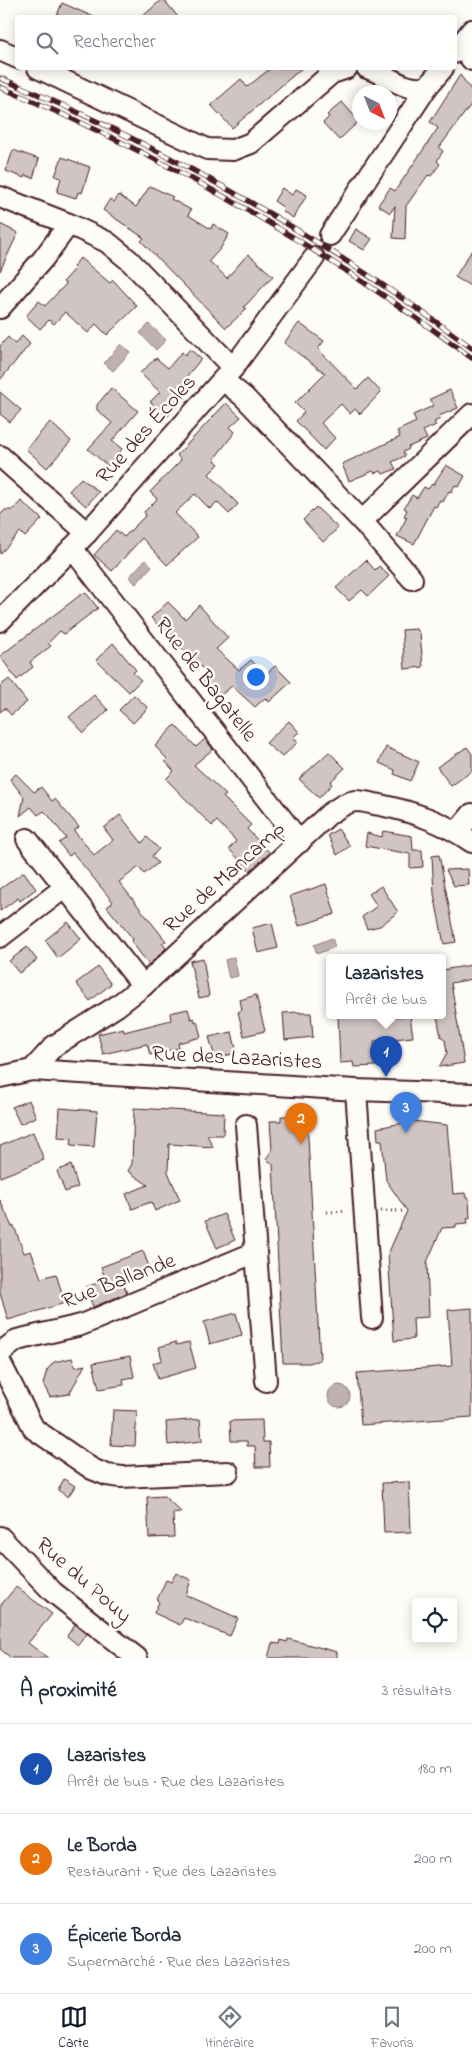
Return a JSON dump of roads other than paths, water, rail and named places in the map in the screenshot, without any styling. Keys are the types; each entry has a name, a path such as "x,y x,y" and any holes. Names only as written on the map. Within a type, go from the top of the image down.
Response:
{"street":[{"path":"0,50 15,57"},
{"path":"42,70 207,149 233,150 251,143 332,73 341,70"},
{"path":"371,70 408,88 420,89 427,87"},
{"path":"330,235 427,87 441,70"},
{"path":"0,197 69,224 107,242 129,260 228,374 244,397 362,521 412,579"},
{"path":"0,308 69,224"},
{"name":"Rue des Écoles","path":"0,621 87,533 228,374 314,258"},
{"path":"362,521 472,414"},
{"path":"0,456 87,533"},
{"name":"Rue de Bagatelle","path":"72,548 300,842"},
{"name":"Rue de Mancamp","path":"32,1070 54,1046 143,986 329,814 344,805 356,801 406,810 430,818 465,837"},
{"path":"465,837 472,814"},
{"path":"27,839 143,986"},
{"path":"0,937 64,888"},
{"name":"Rue des Lazaristes","path":"0,1077 32,1070 356,1090 472,1094"},
{"path":"356,1090 372,1318"},
{"path":"246,1125 266,1381"},
{"name":"Rue Ballande","path":"0,1353 17,1340 81,1325 256,1252"},
{"path":"0,1362 34,1429 92,1469 107,1476 121,1477 228,1472"},
{"name":"Rue du Pouy","path":"0,1537 53,1592 137,1658"}],"railway":[{"path":"0,78 63,105 124,135 244,199 360,270 472,348"},
{"path":"0,87 63,114 124,144 244,208 360,280 472,358"}],"place":[{"name":"Lazaristes","path":"386,1077"},
{"name":"Épicerie Borda","path":"406,1133"},
{"name":"Le Borda","path":"301,1144"}]}
